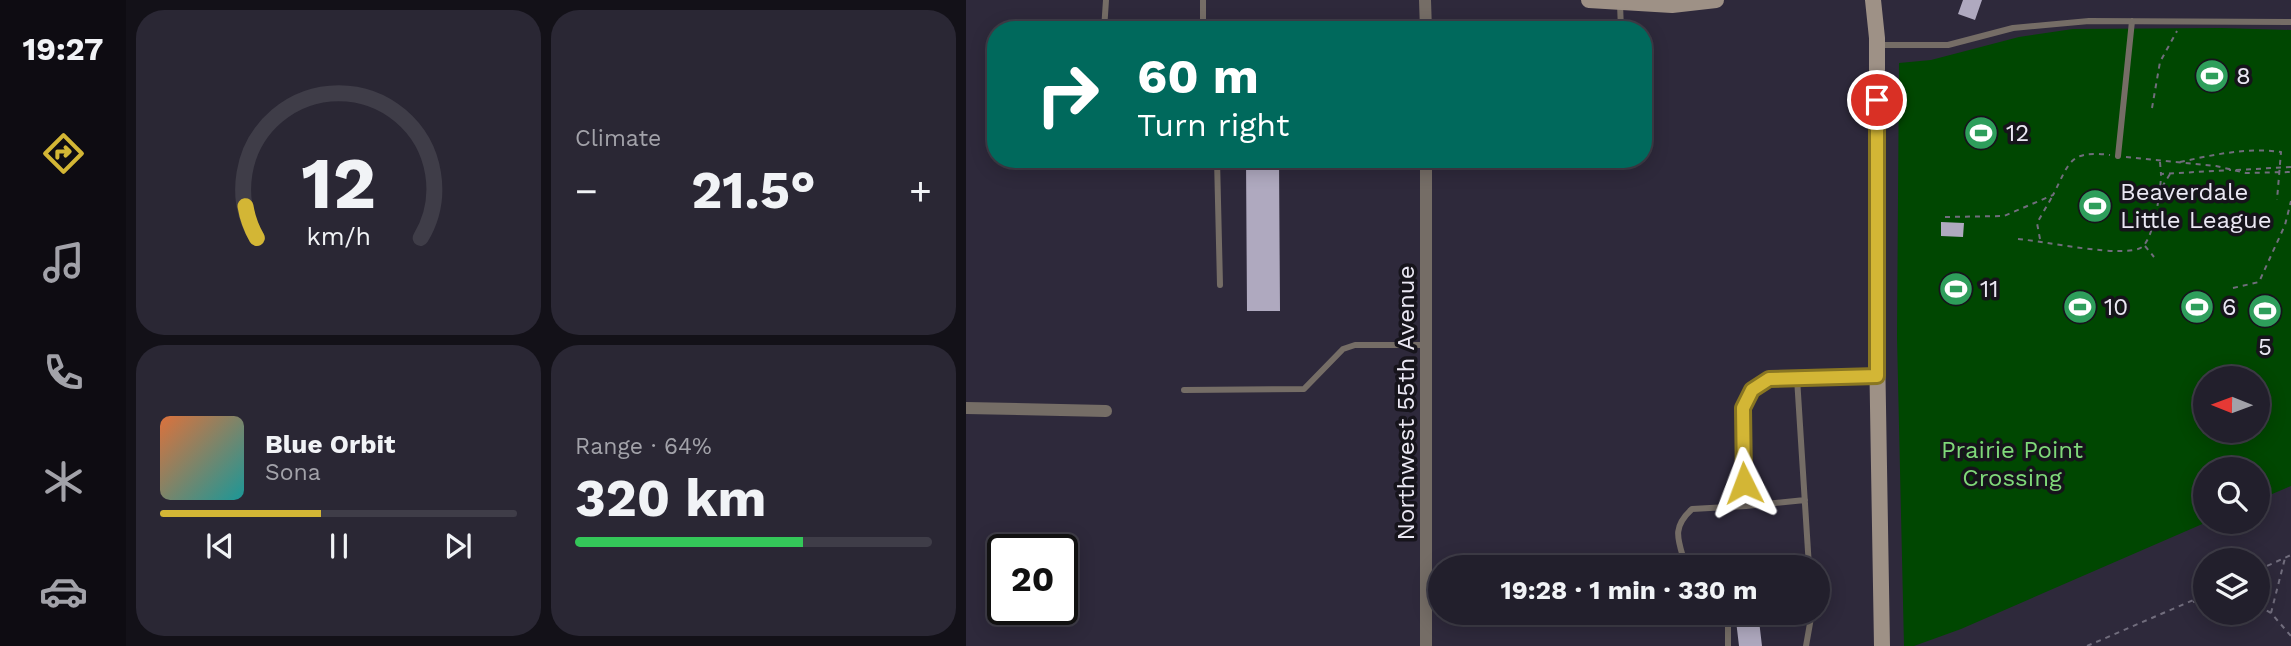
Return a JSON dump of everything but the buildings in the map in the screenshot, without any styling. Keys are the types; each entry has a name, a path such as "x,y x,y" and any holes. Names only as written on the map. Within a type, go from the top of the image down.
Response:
{"street":[{"path":"1425,0 1426,21"},
{"path":"1588,0 1672,5 1716,0"},
{"path":"1873,0 1877,46 1877,376 1882,646"},
{"name":"Northwest 55th Avenue","path":"1426,168 1426,646"},
{"path":"966,408 1106,411"}],"lane":[{"path":"1105,21 1106,0"},
{"path":"1203,0 1203,21"},
{"path":"1620,2 1620,21"},
{"path":"1877,46 1948,45 2013,28 2089,21 2291,22"},
{"path":"2118,156 2133,21"},
{"path":"1217,168 1220,285"},
{"path":"1184,390 1304,389 1343,349 1355,345 1427,345"},
{"path":"1746,506 1743,408 1752,390 1769,379 1877,376"},
{"path":"1797,378 1808,555"},
{"path":"1682,555 1676,534 1680,519 1692,509 1805,500"},
{"path":"1728,625 1728,646"},
{"path":"1806,646 1810,625"}],"path":[{"path":"2151,108 2160,62 2184,22"},
{"path":"2178,163 2213,155 2267,150 2281,152 2277,200"},
{"path":"2040,240 2037,223 2069,163 2085,152 2233,170 2280,173 2291,170"},
{"path":"2018,239 2118,252 2130,252 2145,245 2161,188 2160,161"},
{"path":"2161,174 2280,168 2291,170"},
{"path":"2161,188 2171,174"},
{"path":"1945,217 2004,216 2053,195"},
{"path":"2233,288 2259,282 2286,225 2291,201"},
{"path":"2145,245 2154,257"},
{"path":"2270,565 2291,555"},
{"path":"2285,558 2270,613 2291,636"},
{"path":"2087,646 2193,601"}],"green space":[{"name":"Beaverdale Little League","path":"2073,29 2291,30 2291,486 2270,495 2270,457 2193,457 2193,528 1961,629 1914,646 1904,646 1897,337 1899,63 1931,60 2019,37"}],"place":[{"name":"8","path":"2212,76"},
{"name":"12","path":"1981,133"},
{"name":"Beaverdale Little League","path":"2095,206"},
{"name":"11","path":"1956,289"},
{"name":"10","path":"2080,307"},
{"name":"6","path":"2197,307"},
{"name":"5","path":"2265,311"}],"route":[{"path":"1744,483 1743,408 1752,390 1769,379 1877,376 1877,100"}],"park label":[{"name":"Prairie Point Crossing","path":"2012,464"}]}
